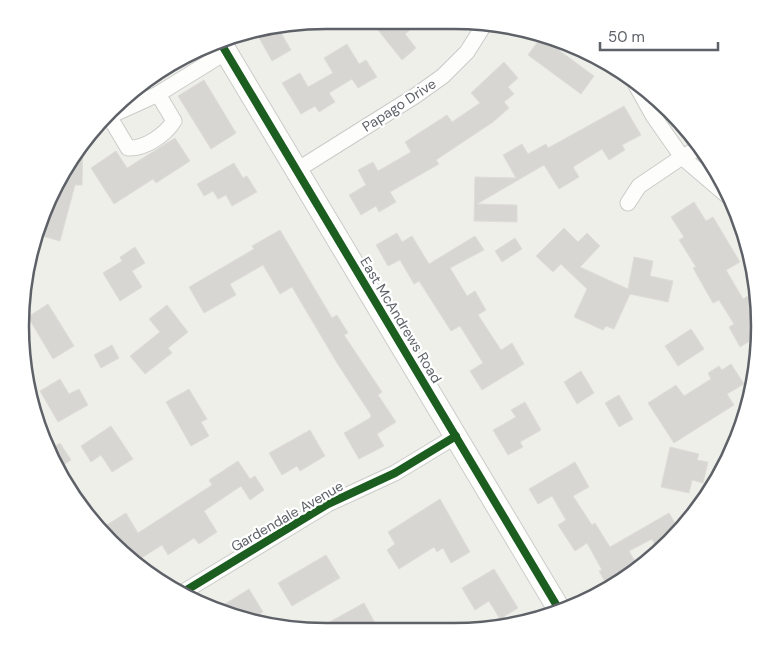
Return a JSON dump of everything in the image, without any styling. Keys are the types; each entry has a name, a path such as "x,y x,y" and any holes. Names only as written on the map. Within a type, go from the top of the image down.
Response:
{"main road":[{"name":"East McAndrews Road","path":"223,47 556,605"}],"street":[{"name":"Papago Drive","path":"296,170 415,96 443,76 467,52 481,30"},
{"path":"122,110 158,94 222,48"},
{"path":"109,123 128,148 139,148 169,129 174,121 158,94"},
{"path":"642,96 654,117 682,156 716,186"},
{"path":"628,203 639,186 682,156 694,151"},
{"name":"Gardendale Avenue","path":"188,589 328,504 395,473 456,436"}],"building":[{"path":"411,29 405,34 416,48 402,60 378,30"},
{"path":"281,32 291,50 272,61 258,37"},
{"path":"538,41 550,45 594,76 581,94 528,55"},
{"path":"347,44 359,64 366,60 377,77 358,88 352,79 329,93 335,102 319,112 315,106 301,114 282,83 300,73 308,87 333,73 324,58"},
{"path":"504,62 518,78 508,87 514,94 504,102 509,108 493,122 436,160 439,164 390,192 396,202 379,212 376,206 361,215 349,195 366,185 358,170 373,162 378,171 411,152 405,142 447,115 452,122 480,103 471,93"},
{"path":"204,80 236,133 211,149 178,96"},
{"path":"624,106 641,135 622,145 625,150 609,160 602,149 573,167 579,177 559,189 544,165 477,204 517,205 517,222 474,221 475,177 516,178 503,155 522,144 528,154 546,144 548,148"},
{"path":"175,138 190,161 156,183 153,179 114,204 91,168 116,151 127,168"},
{"path":"83,156 82,185 75,185 60,241 43,236 59,195"},
{"path":"234,163 243,178 247,176 257,192 232,206 226,195 218,199 213,191 204,196 197,184"},
{"path":"694,202 706,221 713,217 740,262 726,270 743,299 748,296 750,300 751,340 740,347 729,327 734,324 719,300 713,303 693,268 696,267 679,240 684,237 671,217"},
{"path":"564,228 578,242 587,233 600,246 580,267 628,289 634,257 653,261 650,276 673,281 668,302 630,294 614,329 606,326 603,330 574,317 587,289 561,264 553,272 536,256"},
{"path":"280,230 332,318 337,315 348,333 344,335 382,392 378,395 396,422 377,434 384,446 359,459 344,433 370,418 371,415 337,363 292,287 280,294 263,265 230,284 236,295 204,313 189,287 254,249 252,246"},
{"path":"397,233 402,242 412,236 429,264 475,236 484,250 450,268 467,296 475,291 486,310 478,315 501,350 512,343 524,364 482,390 470,371 483,363 460,326 451,331 419,281 414,284 400,260 388,266 376,245"},
{"path":"515,238 522,249 502,262 495,251"},
{"path":"135,247 145,263 132,271 142,287 120,301 103,273 122,261 120,257"},
{"path":"48,304 74,346 53,359 29,316"},
{"path":"167,305 188,332 168,348 172,353 145,374 130,356 160,332 149,319"},
{"path":"691,329 704,349 678,366 665,346"},
{"path":"112,345 119,358 101,368 94,355"},
{"path":"731,364 744,384 727,394 734,405 674,443 648,403 676,385 684,396 711,379 708,373 719,366 722,370"},
{"path":"581,371 594,393 577,404 564,382"},
{"path":"60,379 69,394 79,389 88,405 58,422 40,391"},
{"path":"189,389 207,419 201,422 209,436 191,446 166,402"},
{"path":"619,395 633,419 619,427 605,403"},
{"path":"525,402 541,430 520,442 523,447 508,455 493,430 516,417 511,410"},
{"path":"111,426 133,459 112,472 101,455 91,462 81,446"},
{"path":"310,430 325,456 300,471 297,466 282,475 269,453"},
{"path":"60,443 71,460 63,465 54,447"},
{"path":"670,447 699,454 697,460 708,462 703,483 692,480 689,493 661,487"},
{"path":"238,461 250,479 255,476 264,490 250,500 241,486 204,511 217,532 199,544 194,538 168,555 162,545 141,558 106,525 126,513 138,533 212,485 209,480"},
{"path":"575,462 589,487 573,496 592,525 595,523 610,547 669,513 675,524 655,545 652,539 629,551 635,562 605,582 599,571 602,570 587,543 575,551 558,525 566,520 552,496 538,504 529,489"},
{"path":"440,499 470,552 451,563 443,548 437,552 434,547 399,569 387,550 395,544 388,532"},
{"path":"326,555 340,578 292,606 278,583"},
{"path":"494,569 518,608 500,619 489,601 475,610 462,588"},
{"path":"249,589 263,612 258,615 224,605"},
{"path":"364,603 375,623 328,623"}],"cycle path":[{"path":"223,47 556,605"},
{"path":"188,589 328,504 395,473 456,436"}]}
